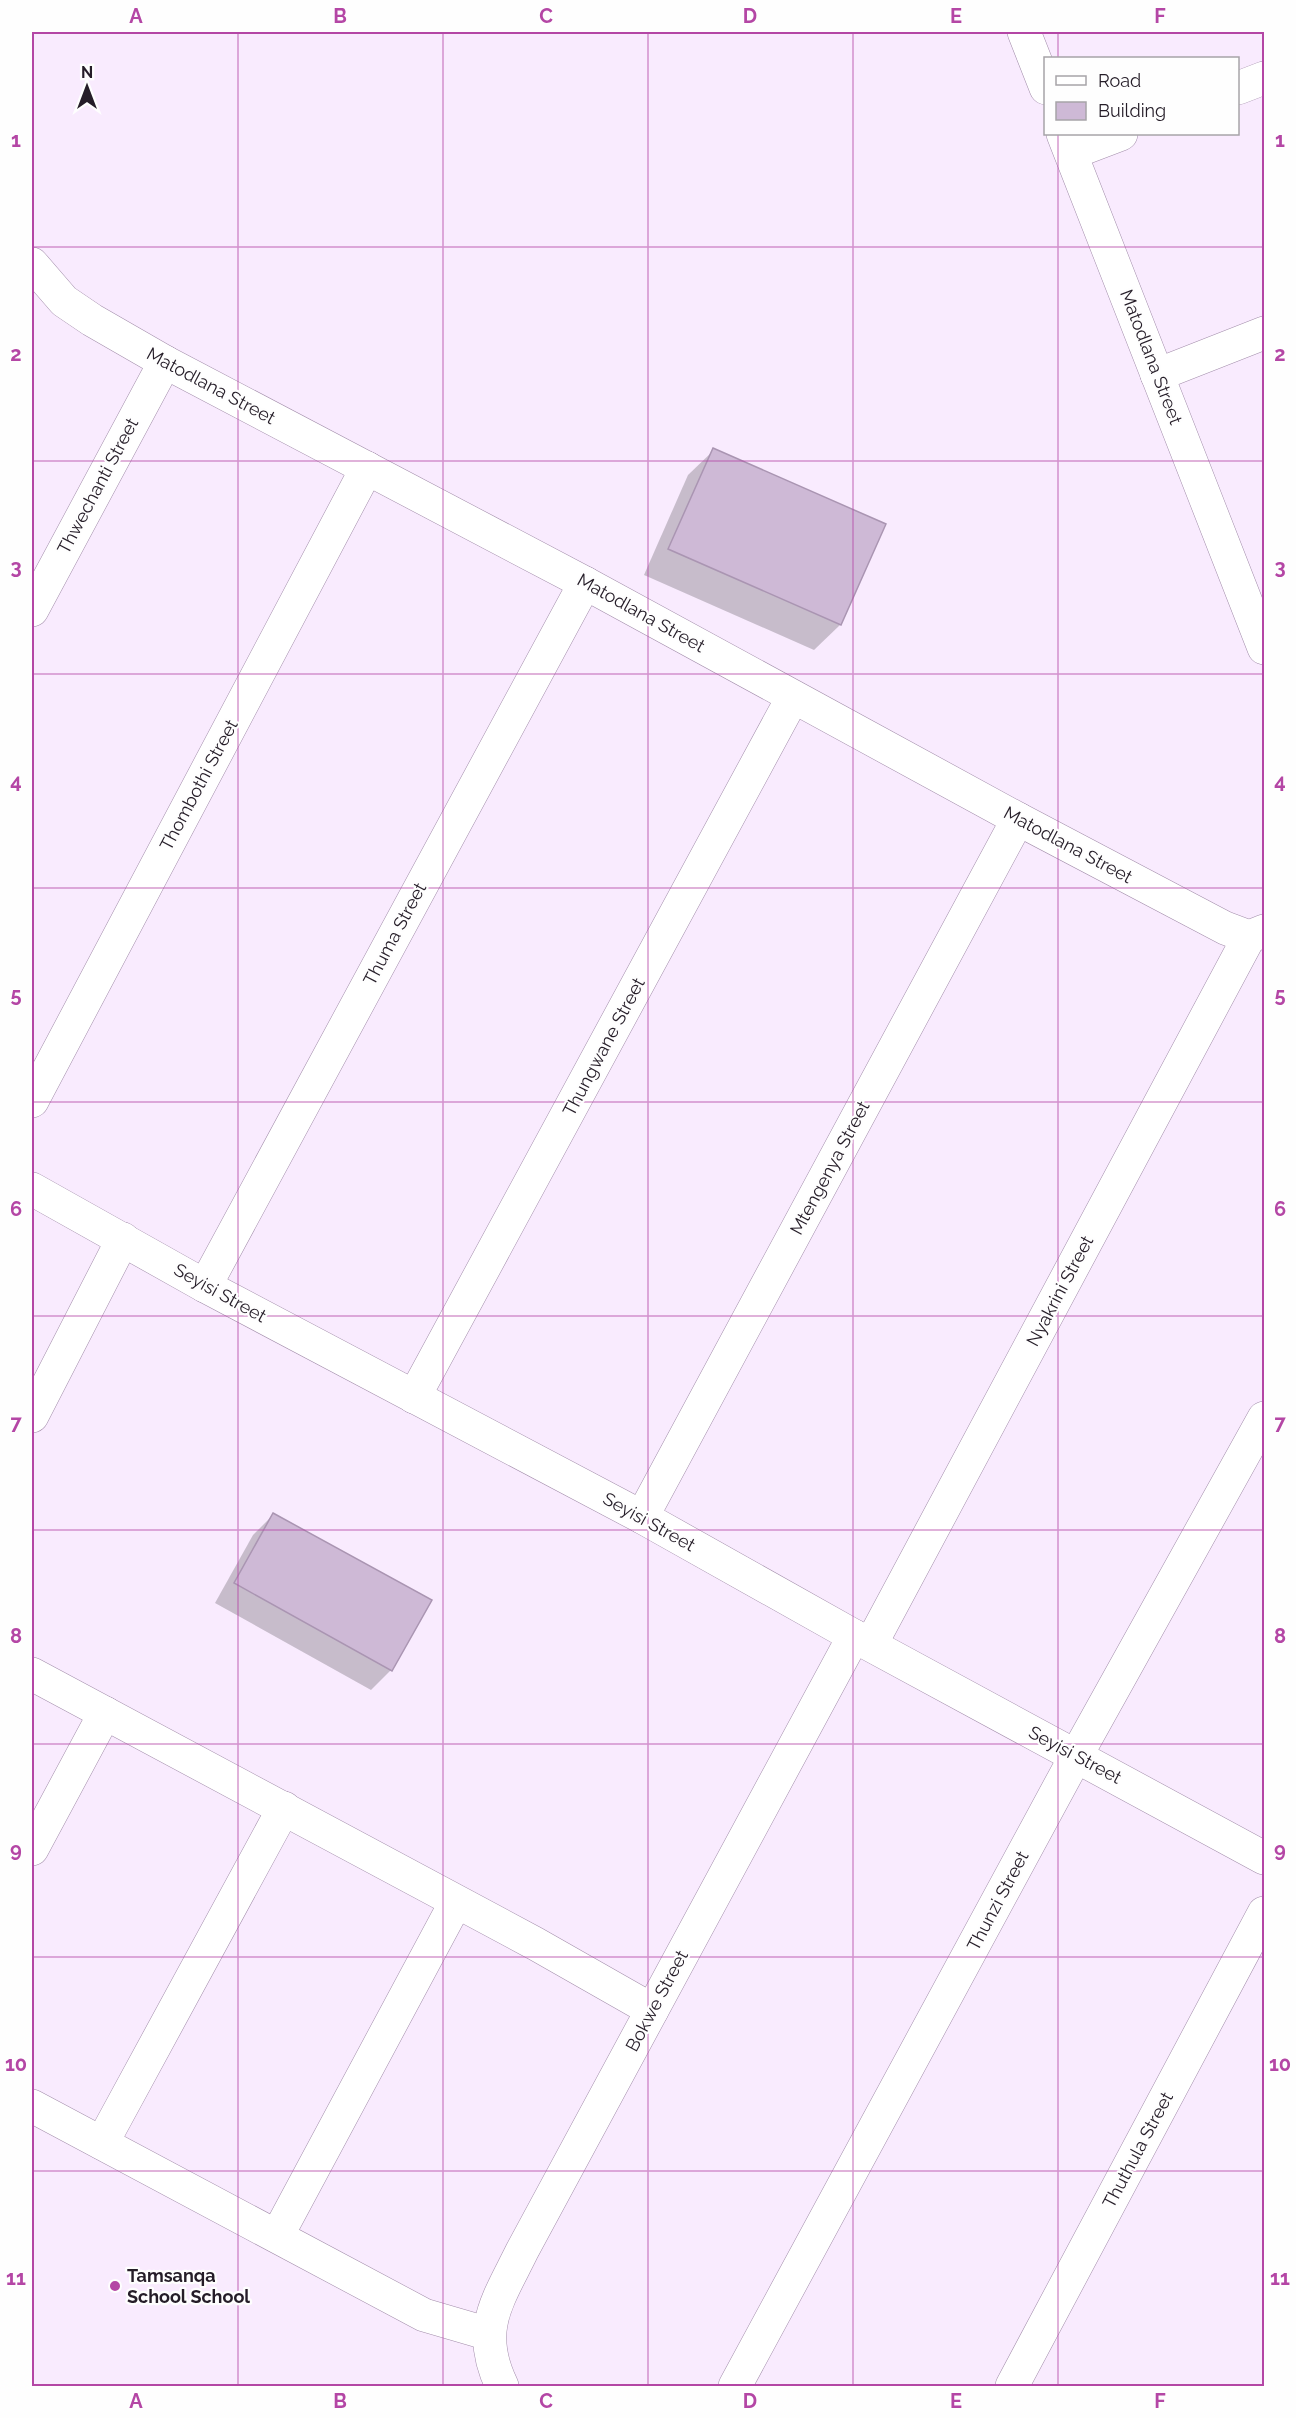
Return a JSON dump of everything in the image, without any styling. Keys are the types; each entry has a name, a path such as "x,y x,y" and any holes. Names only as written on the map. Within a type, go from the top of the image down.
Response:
{"street":[{"path":"1024,32 1044,83"},
{"path":"1239,88 1264,78"},
{"path":"1067,143 1114,135"},
{"name":"Matodlana Street","path":"1067,143 1157,375 1258,609 1264,648"},
{"name":"Matodlana Street","path":"36,278 83,314 165,362 585,583 1018,819 1225,928 1257,934"},
{"path":"1157,375 1264,333"},
{"name":"Thwechanti Street","path":"32,610 165,362"},
{"name":"Thombothi Street","path":"32,1101 367,468"},
{"name":"Thuma Street","path":"205,1286 585,583"},
{"name":"Thungwane Street","path":"414,1397 793,697"},
{"name":"Mtengenya Street","path":"642,1517 1018,819"},
{"name":"Nyakrini Street","path":"863,1640 1257,934"},
{"name":"Seyisi Street","path":"32,1189 205,1286 642,1517 1264,1858"},
{"path":"32,1416 123,1239"},
{"name":"Thunzi Street","path":"735,2386 1076,1756 1264,1418"},
{"name":"Bokwe Street","path":"499,2381 490,2355 489,2334 497,2302 522,2251 652,2010 863,1640"},
{"path":"32,1674 284,1808 652,2010"},
{"path":"32,1849 105,1713"},
{"path":"102,2143 284,1808"},
{"path":"277,2236 456,1902"},
{"name":"Thuthula Street","path":"1012,2386 1264,1913"},
{"path":"32,2106 424,2315 489,2334"}],"building":[{"path":"713,448 886,524 841,625 668,549"},
{"path":"273,1513 432,1600 392,1671 234,1583"}],"place":[{"name":"Tamsanqa School School","path":"115,2286"}]}
